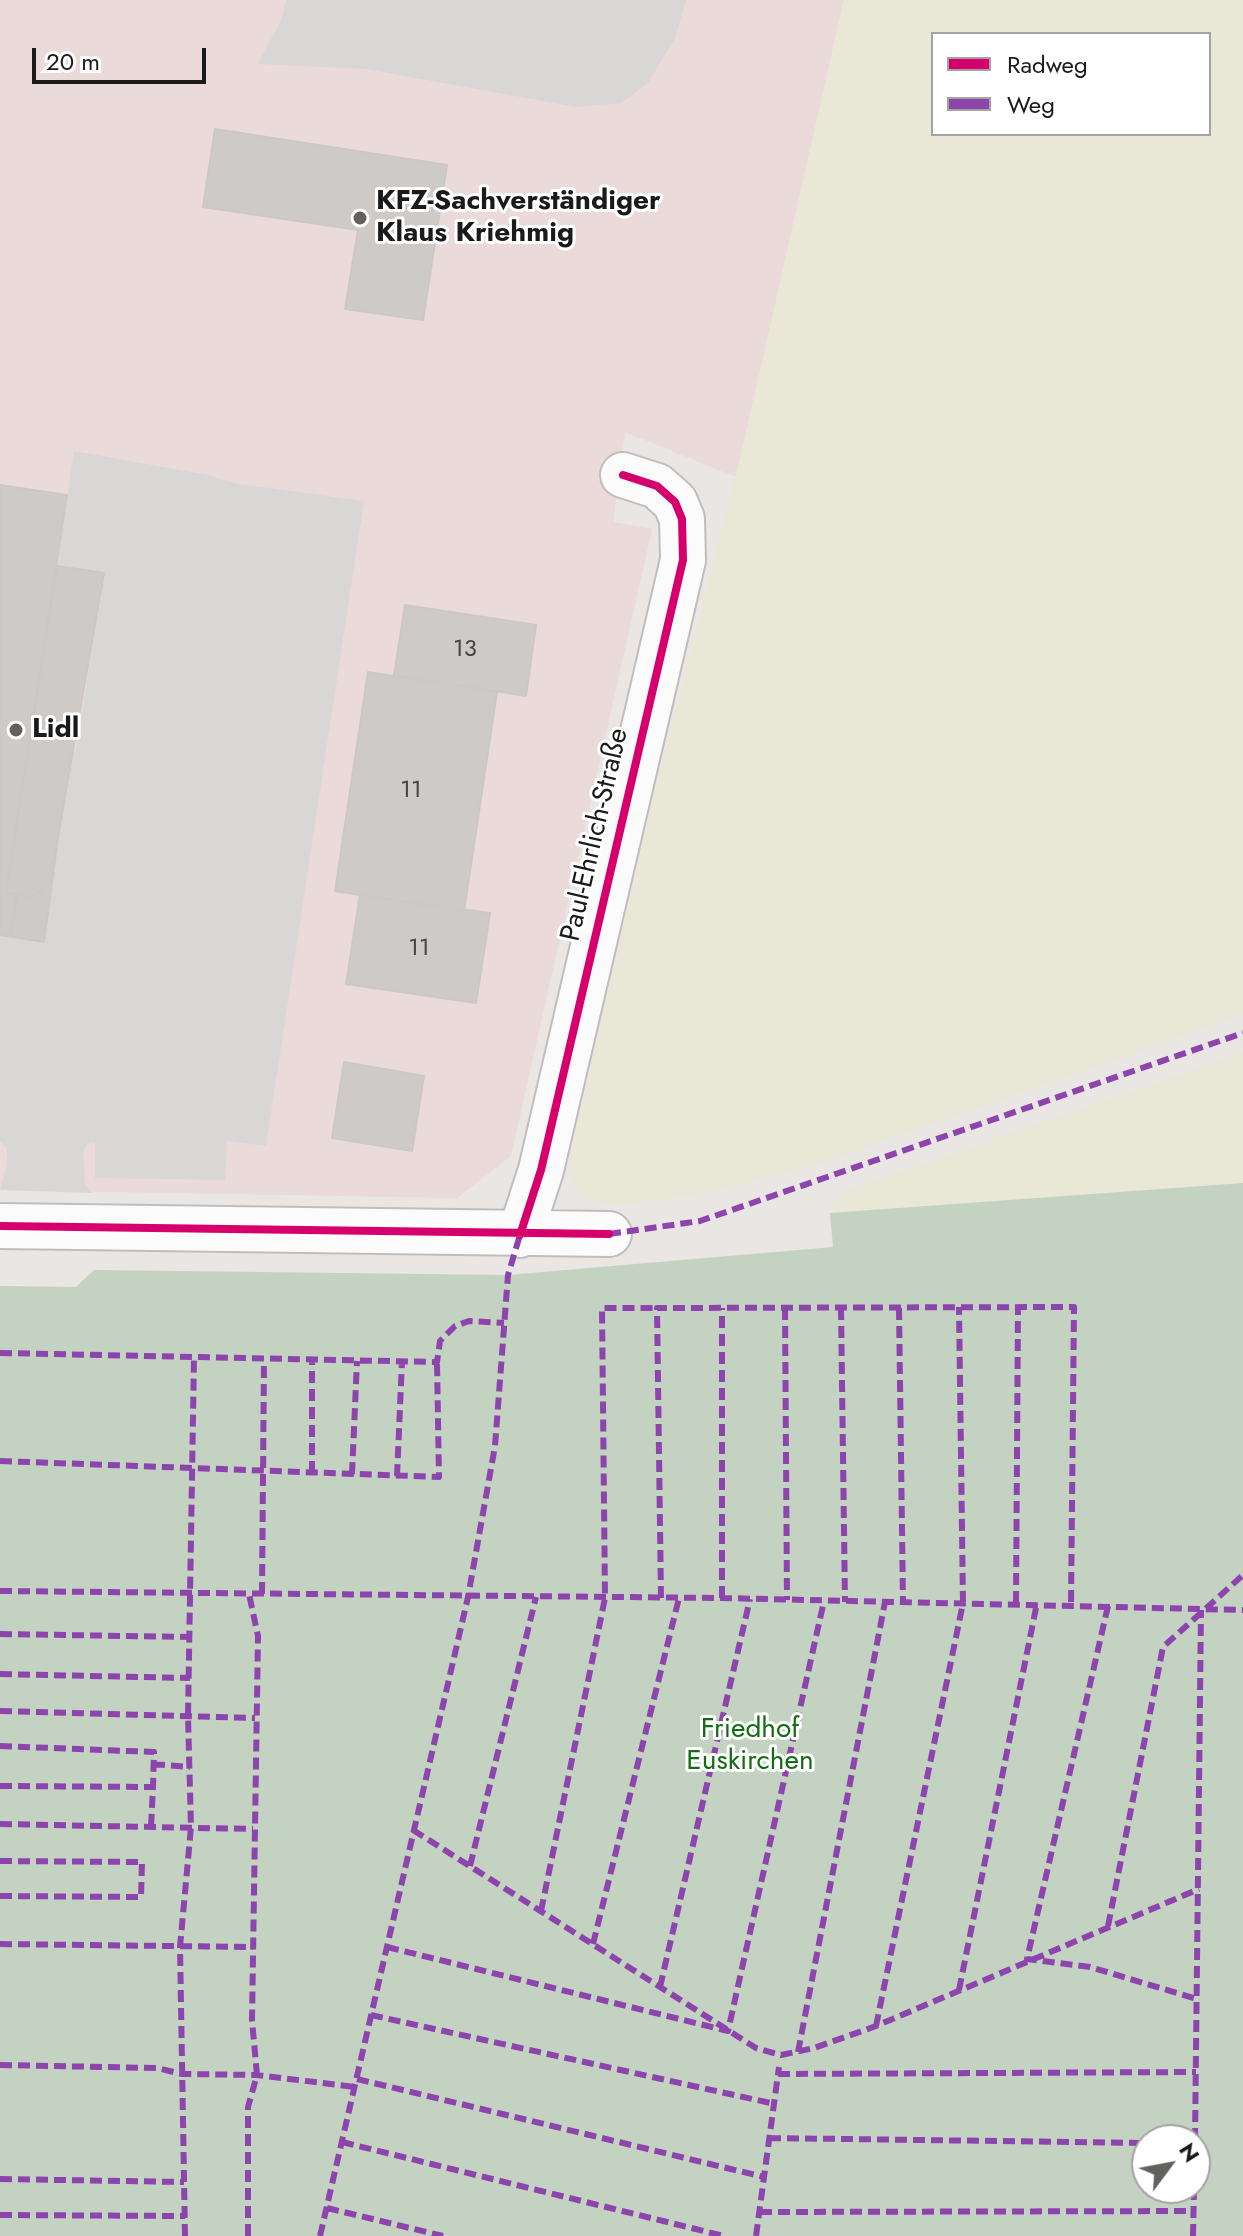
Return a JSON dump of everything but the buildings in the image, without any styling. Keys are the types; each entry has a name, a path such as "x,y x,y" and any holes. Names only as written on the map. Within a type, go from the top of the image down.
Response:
{"street":[{"name":"Paul-Ehrlich-Straße","path":"520,1235 541,1170 683,560 682,519 675,502 657,486 623,475"},
{"path":"0,1226 609,1234"}],"shaded area":[{"path":"0,0 844,0 736,477 625,432 613,522 652,529 511,1156 457,1198 0,1190"},
{"path":"286,0 686,0 675,38 648,83 621,103 576,107 366,69 258,64 282,18"},
{"path":"74,451 208,475 233,483 364,501 266,1146 227,1141 225,1180 95,1178 95,1142 88,1143 83,1150 85,1185 93,1193 0,1190 7,1164 7,1148 0,1141 0,935 44,942 71,751 76,751 104,573 57,566"}],"green space":[{"path":"844,0 1243,0 1243,1014 825,1162 697,1195 624,1204 597,1202 582,1197 569,1174 571,1155 650,811 736,477"},
{"path":"1243,1053 1243,1183 830,1213 840,1193"},
{"name":"Friedhof Euskirchen","path":"1243,1183 1243,2236 0,2236 0,1286 76,1287 94,1270 508,1275 833,1247 830,1213"}],"marked path":[{"path":"609,1234 700,1221 1243,1033"},
{"path":"320,2236 468,1597 495,1446 508,1275 520,1235"},
{"path":"1016,1603 1018,1306"},
{"path":"876,2026 963,1603 959,1307"},
{"path":"661,1598 657,1308 1074,1307 1071,1604"},
{"path":"541,1911 605,1598 602,1308 657,1308"},
{"path":"722,1308 722,1598"},
{"path":"785,1308 787,1600"},
{"path":"841,1308 845,1602"},
{"path":"899,1308 903,1602"},
{"path":"0,1353 437,1362 440,1341 455,1326 469,1321 504,1323"},
{"path":"185,2236 180,1947 191,1827 188,1716 194,1357"},
{"path":"262,1594 264,1360"},
{"path":"312,1361 312,1473"},
{"path":"352,1474 357,1361"},
{"path":"397,1476 402,1361"},
{"path":"0,1461 439,1477 437,1362"},
{"path":"1108,1926 1163,1647 1243,1575"},
{"path":"0,1591 722,1598 1243,1610"},
{"path":"248,2236 248,2107 257,2075 252,2020 258,1636 249,1594"},
{"path":"470,1866 536,1597"},
{"path":"593,1944 679,1598"},
{"path":"660,1987 750,1599"},
{"path":"387,1947 728,2031 824,1601"},
{"path":"798,2052 885,1602"},
{"path":"959,1990 1037,1603"},
{"path":"1108,1606 1027,1959 1090,1967 1197,1999"},
{"path":"1195,2124 1201,1610"},
{"path":"0,1634 191,1637"},
{"path":"0,1674 190,1678"},
{"path":"0,1711 255,1718"},
{"path":"0,1746 154,1752 153,1787"},
{"path":"153,1764 190,1767"},
{"path":"0,1786 153,1787 151,1827"},
{"path":"0,1824 253,1829"},
{"path":"413,1830 756,2048 781,2055 814,2048 876,2026 1199,1889"},
{"path":"0,1861 142,1862 141,1897 0,1896"},
{"path":"0,1944 253,1947"},
{"path":"371,2015 775,2104"},
{"path":"0,2065 157,2068 182,2074 257,2075 355,2087"},
{"path":"756,2236 779,2067"},
{"path":"778,2074 1196,2072"},
{"path":"357,2079 764,2177"},
{"path":"769,2138 1131,2143"},
{"path":"342,2142 724,2236"},
{"path":"0,2179 184,2182"},
{"path":"1193,2236 1194,2204"},
{"path":"327,2208 443,2236"},
{"path":"760,2212 1194,2211"},
{"path":"0,2215 185,2216"}],"cycle path":[{"path":"520,1235 541,1170 683,560 682,519 675,502 657,486 623,475"},
{"path":"0,1226 609,1234"}],"place":[{"name":"KFZ-Sachverständiger Klaus Kriehmig","path":"360,218"},
{"name":"Lidl","path":"16,730"}]}
